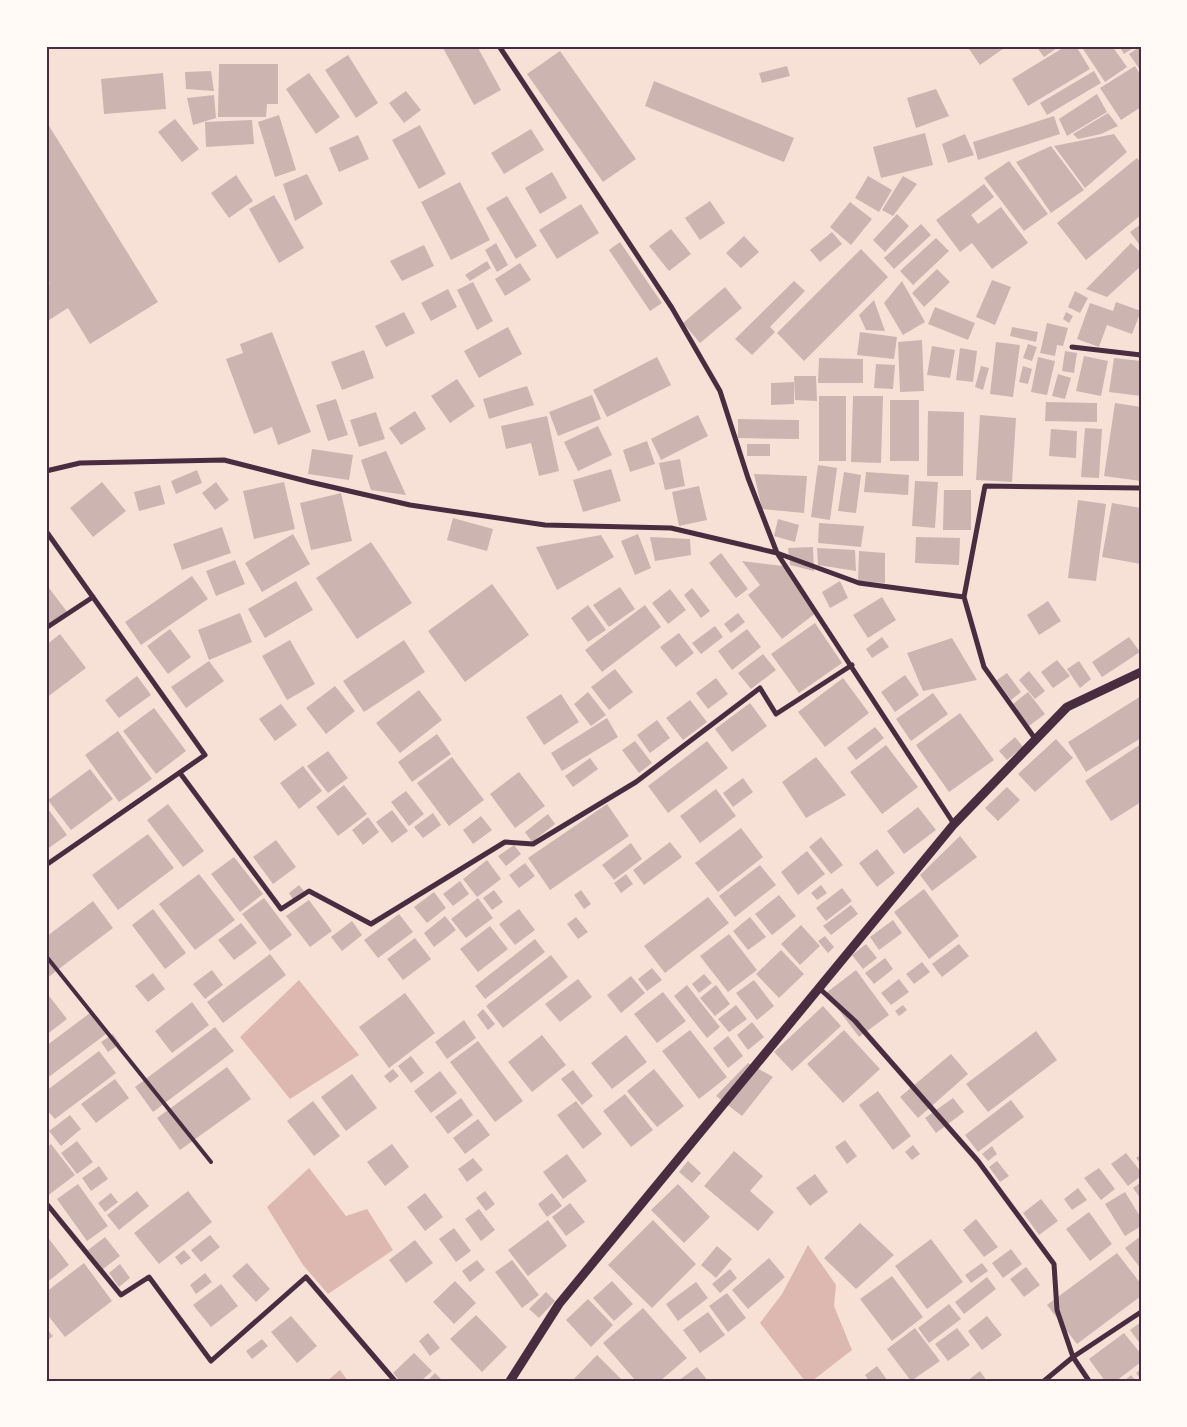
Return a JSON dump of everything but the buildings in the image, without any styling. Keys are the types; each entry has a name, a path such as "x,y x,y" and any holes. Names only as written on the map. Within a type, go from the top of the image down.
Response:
{"street":[{"path":"499,46 672,308 720,391 748,478 777,552 954,824"},
{"path":"1072,347 1141,356"},
{"path":"46,471 80,463 224,460 410,505 546,525 670,528 777,552 858,583 964,597"},
{"path":"1036,740 984,667 964,597 985,486 1141,488"},
{"path":"46,530 205,755 46,865"},
{"path":"46,628 93,597"},
{"path":"180,773 281,909 310,891 371,924 505,842 533,844 636,782 760,688 776,714 852,665"},
{"path":"510,1381 559,1304 954,824 1067,707 1141,672"},
{"path":"819,988 855,1021 978,1161 1054,1264 1057,1310 1073,1357 1089,1381"},
{"path":"46,1203 121,1295 149,1277 211,1361 306,1277 395,1381"},
{"path":"1044,1381 1073,1357 1141,1312"}],"lane":[{"path":"46,956 211,1162"}],"shaded area":[{"path":"299,980 359,1055 290,1099 240,1037"},
{"path":"309,1168 346,1216 367,1209 393,1250 328,1294 303,1265 267,1207"},
{"path":"808,1245 836,1285 834,1306 852,1350 812,1381 805,1381 760,1323 782,1294"},
{"path":"340,1370 348,1381 327,1381"}]}
